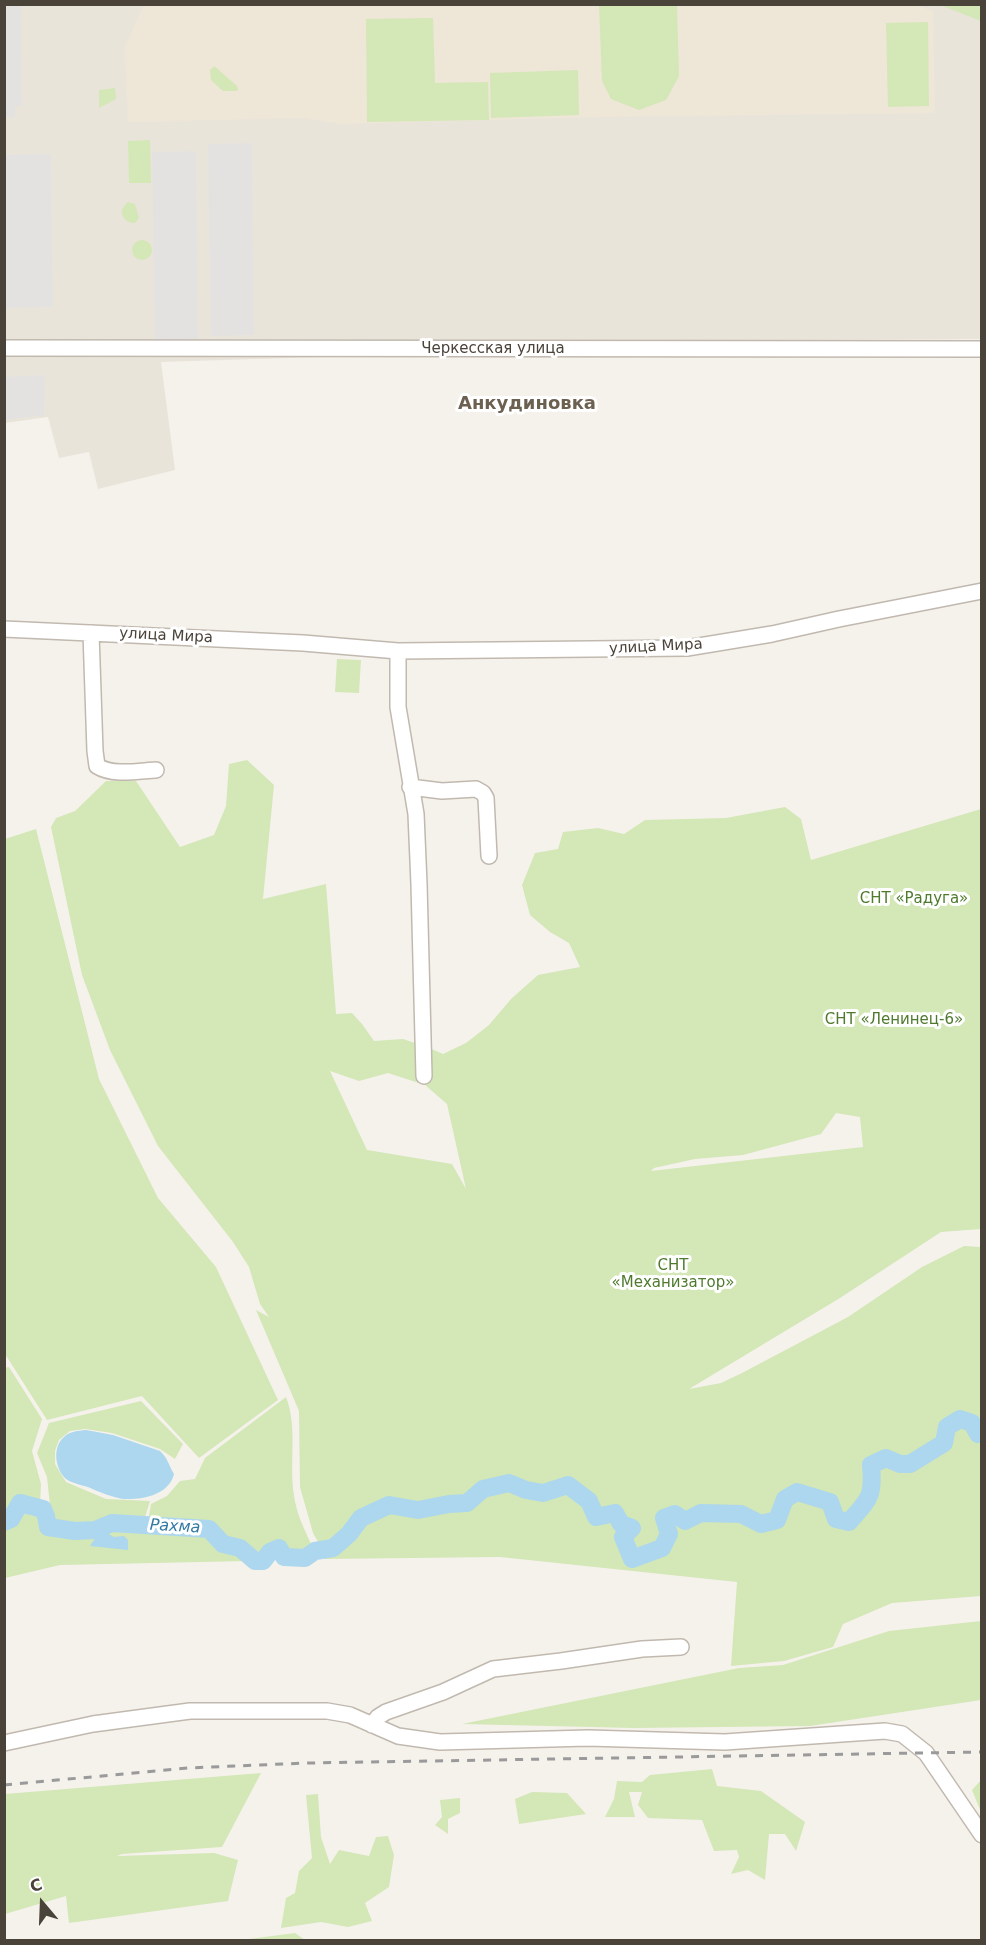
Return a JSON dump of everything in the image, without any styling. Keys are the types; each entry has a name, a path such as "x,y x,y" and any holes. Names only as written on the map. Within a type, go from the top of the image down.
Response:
{"street":[{"name":"Черкесская улица","path":"4,348 981,349"},
{"name":"улица Мира","path":"4,630 303,643 398,651 687,648 772,634 981,591"},
{"path":"91,633 97,766 103,770 115,772 156,770"},
{"path":"398,651 398,707 416,814 424,1076"},
{"path":"410,787 442,791 476,789 483,793 486,798 489,856"},
{"path":"372,1725 386,1712 443,1692 493,1669 642,1649 681,1647"},
{"path":"4,1743 93,1724 190,1711 327,1711 350,1715 398,1736 440,1742 588,1738 725,1742 885,1731 902,1734 926,1753 981,1834"}],"shaded area":[{"path":"4,5 981,5 981,339 321,343 321,357 161,362 175,470 98,489 89,452 59,458 48,417 5,423"},
{"path":"4,5 21,5 22,106 15,107 15,117 5,117"},
{"path":"144,5 915,5 933,11 935,113 596,117 341,124 303,118 128,122 125,47"},
{"path":"252,143 254,335 211,336 208,144"},
{"path":"196,151 198,343 155,344 152,152"},
{"path":"51,154 53,307 5,308 5,155"},
{"path":"45,375 44,415 5,420 5,377"}],"green space":[{"path":"599,5 677,5 679,76 666,100 639,110 611,99 602,81"},
{"path":"940,5 981,5 981,21"},
{"path":"433,18 435,83 488,82 489,120 367,122 366,19"},
{"path":"928,22 929,106 888,107 886,23"},
{"path":"214,66 237,86 237,91 223,91 211,80 210,70"},
{"path":"578,70 579,115 491,118 490,73"},
{"path":"115,88 116,99 99,108 99,90"},
{"path":"150,140 151,183 129,183 128,141"},
{"path":"128,202 135,204 139,218 135,223 127,221 122,215 122,209"},
{"path":"142,240 149,243 152,250 149,257 142,260 135,257 132,250 135,243"},
{"path":"337,659 361,660 359,693 335,692"},
{"path":"247,760 274,785 263,899 326,884 336,1014 352,1013 374,1041 403,1039 443,1054 466,1043 489,1025 511,999 538,975 580,967 569,943 550,932 530,915 522,885 535,853 558,849 563,832 598,828 624,834 645,820 726,818 785,807 801,819 811,860 981,809 981,1229 941,1232 840,1298 689,1389 721,1383 742,1373 848,1317 922,1267 964,1246 981,1247 981,1430 974,1421 962,1415 943,1425 940,1441 907,1462 890,1454 868,1463 868,1482 865,1494 847,1519 838,1516 832,1500 798,1490 783,1497 774,1518 761,1521 744,1511 700,1510 685,1517 676,1511 661,1517 665,1535 659,1544 633,1555 627,1538 636,1526 623,1522 616,1509 598,1514 591,1497 569,1482 543,1491 511,1480 483,1486 466,1501 418,1507 388,1502 359,1516 345,1534 332,1544 321,1547 313,1533 300,1487 299,1411 256,1310 269,1317 260,1304 249,1267 233,1242 158,1146 110,1050 82,975 51,827 56,818 75,811 106,781 136,781 180,847 214,835 226,806 229,764","holes":["330,1071 359,1081 388,1073 425,1085 447,1104 466,1189 452,1164 367,1150","836,1113 860,1117 863,1147 651,1171 654,1168 695,1159 743,1155 821,1134"]},
{"path":"36,829 99,1079 158,1198 216,1267 278,1400 199,1458 142,1396 47,1420 5,1354 5,839"},
{"path":"9,1367 42,1419 32,1451 41,1484 40,1504 18,1501 5,1518 4,1368"},
{"path":"286,1397 292,1421 295,1502 313,1548 303,1555 286,1553 280,1546 269,1549 261,1557 254,1556 240,1545 224,1542 210,1526 148,1522 151,1504 167,1496 180,1481 195,1479 205,1458"},
{"path":"141,1401 183,1444 175,1459 160,1449 112,1433 85,1429 70,1431 59,1440 55,1451 55,1464 66,1482 106,1499 150,1501 145,1517 78,1526 54,1522 47,1477 37,1453 49,1423"},
{"path":"961,1423 970,1425 977,1437 981,1438 981,1596 892,1603 843,1624 833,1647 784,1661 731,1666 737,1582 500,1557 324,1559 321,1553 334,1551 352,1537 363,1520 389,1508 418,1513 468,1506 485,1492 509,1486 526,1493 545,1496 567,1488 587,1502 595,1520 613,1516 618,1525 625,1528 620,1537 632,1563 664,1550 672,1534 667,1520 675,1517 685,1524 702,1516 741,1517 760,1527 779,1522 787,1502 798,1496 828,1505 835,1522 851,1525 874,1494 875,1468 887,1461 901,1466 915,1467 947,1444 950,1431"},
{"path":"23,1507 41,1514 46,1530 93,1533 113,1528 208,1534 219,1546 238,1550 248,1561 60,1565 5,1578 4,1531 7,1524 15,1520"},
{"path":"981,1621 981,1700 810,1726 633,1728 462,1724 739,1668 783,1665 889,1631"},
{"path":"712,1769 717,1786 761,1791 805,1822 796,1851 785,1834 769,1834 765,1880 748,1870 731,1874 739,1857 737,1850 714,1851 702,1820 648,1818 638,1805 642,1792 629,1792 635,1817 605,1817 614,1799 617,1781 642,1782 650,1775"},
{"path":"261,1773 222,1847 117,1856 214,1853 238,1860 228,1901 69,1923 66,1896 5,1914 5,1794"},
{"path":"981,1780 981,1812 972,1790"},
{"path":"532,1792 567,1793 586,1814 519,1824 515,1799"},
{"path":"318,1794 321,1837 330,1864 339,1850 369,1856 376,1837 388,1836 394,1855 389,1887 365,1903 372,1921 348,1927 321,1922 281,1928 286,1898 295,1893 299,1871 312,1858 306,1795"},
{"path":"460,1798 460,1813 448,1819 448,1834 435,1825 442,1817 440,1800"},
{"path":"295,1933 305,1940 249,1940 249,1939"}],"water":[{"path":"86,1430 113,1435 160,1451 167,1459 174,1474 171,1481 167,1487 154,1495 123,1499 66,1479 59,1470 56,1458 60,1441 69,1434"},
{"path":"105,1532 114,1537 124,1536 128,1540 128,1550 90,1546 98,1534"}],"waterway":[{"name":"Рахма","path":"4,1522 11,1519 20,1503 43,1509 48,1527 75,1531 95,1530 112,1523 209,1529 223,1544 240,1548 255,1561 263,1561 270,1552 279,1548 284,1557 305,1558 315,1551 333,1548 349,1534 361,1518 389,1505 418,1510 467,1503 483,1489 509,1483 526,1490 543,1493 568,1485 589,1501 596,1517 615,1513 621,1524 632,1528 623,1537 632,1559 662,1548 669,1534 664,1518 675,1514 685,1521 701,1513 741,1514 761,1524 777,1520 785,1499 797,1492 830,1502 836,1519 849,1522 869,1497 872,1484 871,1465 886,1458 900,1464 910,1464 944,1443 947,1427 960,1419 972,1423 978,1434 982,1434"}],"railway":[{"path":"4,1785 188,1768 308,1763 982,1752"}],"district":[{"name":"Анкудиновка","path":"527,404"}],"park label":[{"name":"СНТ «Радуга»","path":"914,899"},
{"name":"СНТ «Ленинец-6»","path":"894,1020"},
{"name":"СНТ «Механизатор»","path":"673,1274"}]}
